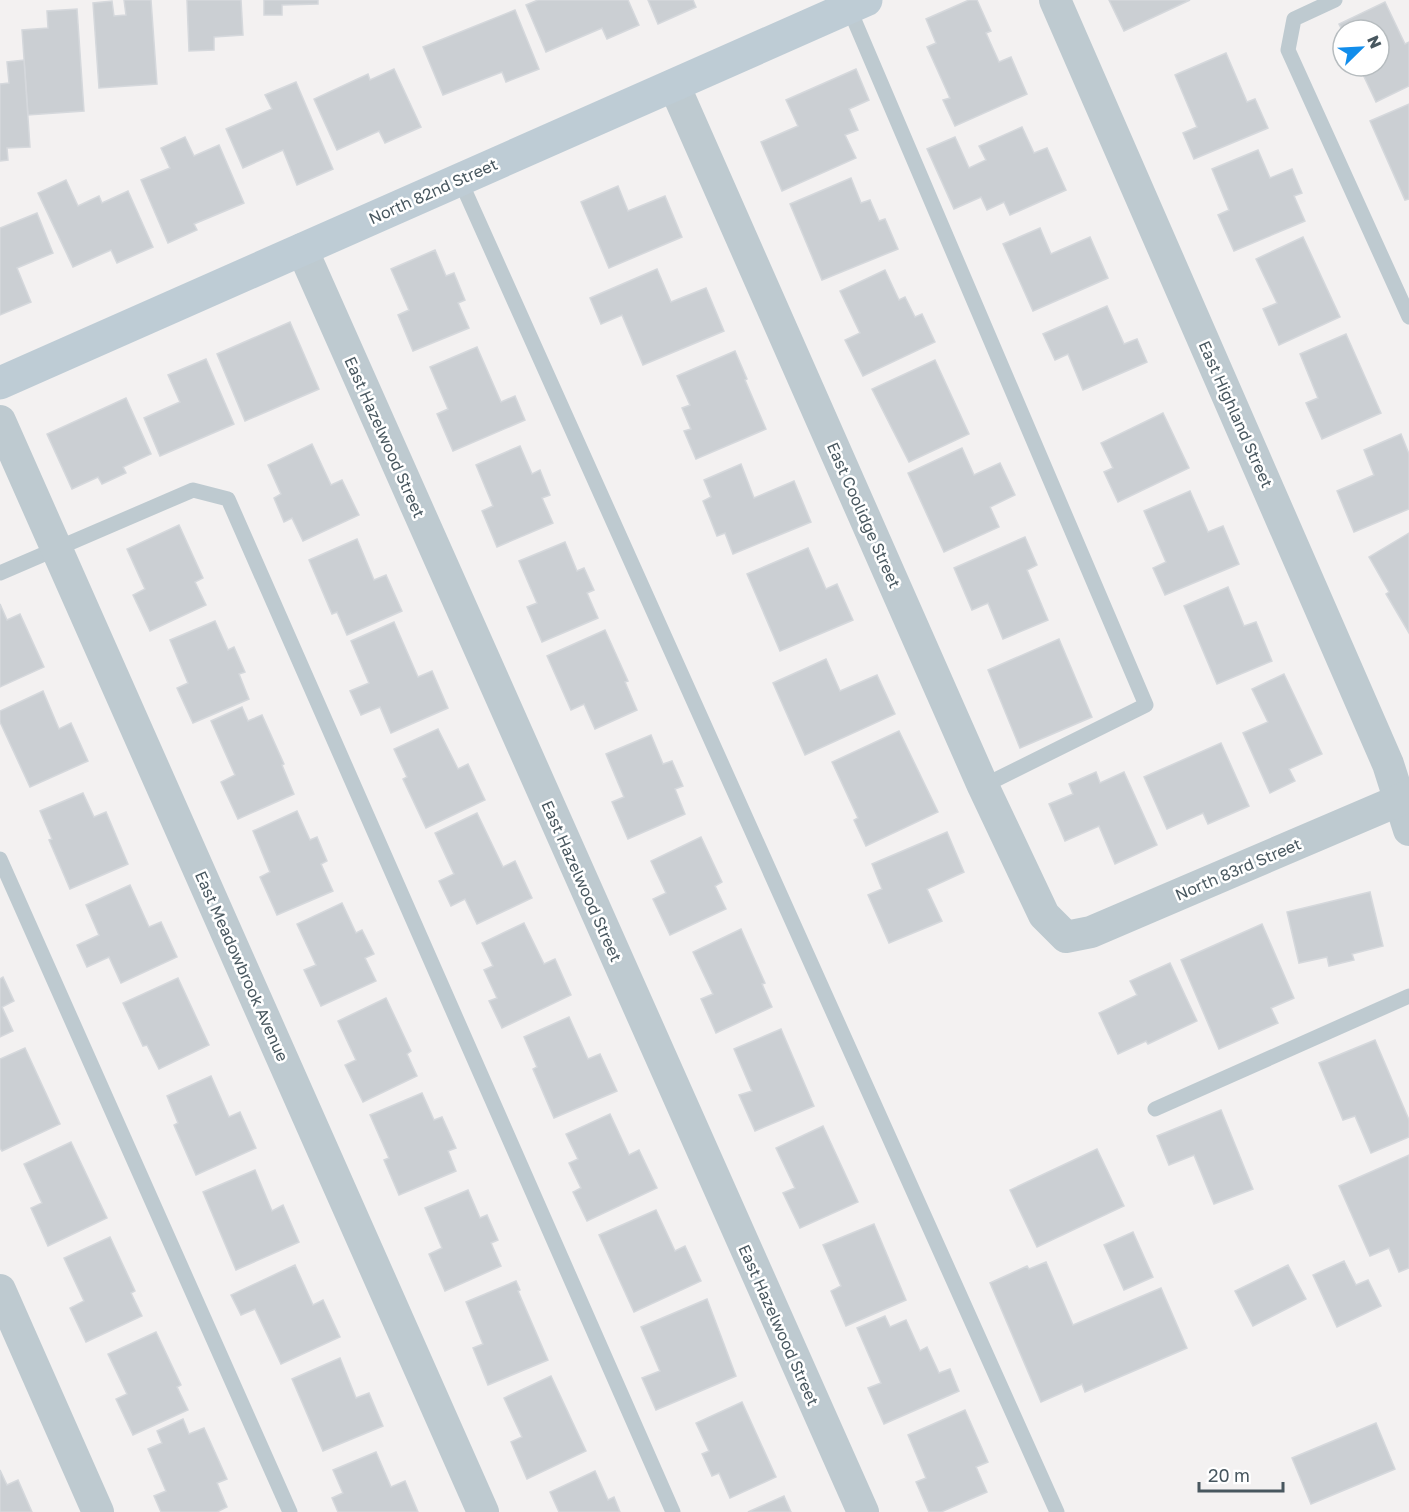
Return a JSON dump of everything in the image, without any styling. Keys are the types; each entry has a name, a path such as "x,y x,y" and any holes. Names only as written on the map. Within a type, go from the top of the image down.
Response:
{"street":[{"name":"East Highland Street","path":"1055,0 1405,798 1409,830"},
{"name":"North 82nd Street","path":"0,383 858,4"},
{"name":"East Coolidge Street","path":"674,85 983,786 1044,915 1066,937"},
{"name":"East Hazelwood Street","path":"302,249 862,1512"},
{"name":"East Meadowbrook Avenue","path":"0,420 483,1512"},
{"name":"North 83rd Street","path":"1066,937 1091,932 1405,798"},
{"path":"0,1290 98,1512"}],"lane":[{"path":"1335,0 1294,19 1288,50 1409,317"},
{"path":"858,4 1146,705 983,786"},
{"path":"460,180 1056,1512"},
{"path":"0,573 193,490 228,499 673,1512"},
{"path":"0,859 290,1512"},
{"path":"1155,1109 1409,996"}],"building":[{"path":"124,0 151,0 157,84 99,88 93,3 112,1 114,16 126,15"},
{"path":"187,0 241,0 243,35 214,37 214,50 189,51"},
{"path":"264,0 318,0 318,4 282,5 282,15 264,15"},
{"path":"538,0 628,0 639,25 607,39 602,28 546,52 526,5"},
{"path":"648,0 693,0 696,7 658,24"},
{"path":"969,0 977,0 991,31 986,33 999,62 1011,57 1027,94 955,126 943,100 950,98 927,47 936,43 926,19"},
{"path":"1109,0 1190,0 1124,31"},
{"path":"1385,2 1405,44 1409,42 1409,86 1376,102 1365,78 1391,78 1391,18 1352,18"},
{"path":"77,9 84,111 28,115 22,30 48,28 47,11"},
{"path":"515,10 539,69 506,82 502,72 443,95 423,47"},
{"path":"1226,53 1247,102 1255,99 1268,128 1194,159 1183,133 1197,127 1175,75"},
{"path":"24,60 30,147 7,148 8,160 0,161 0,84 9,83 7,62"},
{"path":"394,69 421,127 385,143 379,131 337,150 314,99 368,74 370,80"},
{"path":"856,69 869,100 849,109 858,130 845,135 856,158 782,191 761,142 798,126 786,100"},
{"path":"296,82 333,169 297,185 283,150 243,168 226,129 272,109 265,95"},
{"path":"1409,104 1409,199 1405,200 1370,121"},
{"path":"1022,127 1034,153 1047,148 1066,190 1010,215 1004,202 987,210 981,197 954,209 927,149 955,137 969,168 986,160 979,146"},
{"path":"185,137 194,156 219,145 244,203 194,224 197,230 168,243 141,180 170,168 161,148"},
{"path":"1258,150 1270,178 1292,169 1302,193 1294,196 1305,221 1234,251 1218,215 1229,210 1212,169"},
{"path":"851,178 861,203 870,200 879,221 885,219 898,249 822,280 790,204"},
{"path":"66,180 78,206 99,196 102,203 128,191 153,247 117,263 111,250 73,267 38,193"},
{"path":"618,186 628,211 665,196 682,237 609,268 581,202"},
{"path":"37,213 53,253 17,268 31,302 0,315 0,228"},
{"path":"1040,228 1051,254 1090,237 1108,278 1033,311 1003,244"},
{"path":"1303,237 1340,317 1279,345 1263,309 1277,303 1256,259"},
{"path":"435,250 446,276 454,273 465,300 458,303 469,328 413,351 398,315 409,310 391,269"},
{"path":"657,269 671,302 706,288 724,331 643,365 622,315 601,324 590,298"},
{"path":"885,270 899,300 905,297 915,317 922,314 935,342 863,376 845,340 860,333 840,291"},
{"path":"1107,306 1124,344 1137,339 1147,362 1083,390 1068,354 1055,360 1043,334"},
{"path":"290,322 319,389 245,421 217,354"},
{"path":"1346,334 1381,413 1322,439 1306,403 1318,398 1300,354"},
{"path":"477,347 501,402 515,396 525,420 453,451 437,414 448,409 430,367"},
{"path":"735,351 766,429 696,459 684,431 691,429 682,408 690,405 677,376"},
{"path":"206,359 234,424 160,456 144,418 180,402 168,375"},
{"path":"935,360 969,434 909,462 872,389"},
{"path":"126,398 151,454 123,467 126,473 102,484 98,477 72,489 47,434"},
{"path":"1163,413 1189,468 1118,502 1104,472 1113,468 1101,443"},
{"path":"1401,434 1409,454 1409,509 1354,532 1337,491 1374,475 1364,450"},
{"path":"312,444 331,485 342,480 359,515 303,541 292,518 284,522 274,498 281,494 268,465"},
{"path":"520,446 532,474 540,470 550,495 542,498 553,523 497,547 482,511 493,506 476,465"},
{"path":"962,448 974,475 1000,463 1015,495 990,507 999,527 944,552 908,473"},
{"path":"741,464 754,498 794,481 811,522 733,554 725,533 717,536 703,501 711,497 704,480"},
{"path":"1190,491 1208,532 1223,526 1239,564 1165,595 1153,568 1166,562 1144,511"},
{"path":"179,525 203,578 195,582 206,605 150,631 133,595 145,589 127,549"},
{"path":"1409,533 1409,633 1386,594 1389,592 1369,557"},
{"path":"1025,537 1037,565 1027,570 1048,620 1003,639 988,603 972,610 954,568"},
{"path":"357,539 374,580 386,575 402,611 347,635 337,612 332,614 309,560"},
{"path":"565,542 577,571 584,568 594,590 587,593 598,618 542,642 527,607 537,603 519,561"},
{"path":"808,548 826,589 837,584 853,620 780,651 747,574"},
{"path":"1228,587 1244,626 1256,622 1272,661 1217,684 1184,606"},
{"path":"0,604 7,620 20,614 44,667 0,687"},
{"path":"215,621 228,650 234,647 245,672 239,674 249,699 193,723 177,688 188,683 170,640"},
{"path":"394,622 418,677 432,671 448,708 391,733 380,707 361,715 350,691 369,683 351,641"},
{"path":"605,630 628,681 625,682 637,710 595,729 584,704 571,710 547,656"},
{"path":"1059,639 1092,717 1020,748 988,670"},
{"path":"826,659 840,691 877,675 895,714 805,755 773,683"},
{"path":"1284,674 1322,754 1289,769 1295,781 1270,793 1243,733 1268,722 1252,689"},
{"path":"43,691 59,729 71,723 88,761 30,787 0,722 0,711"},
{"path":"242,707 248,721 262,715 284,764 282,765 294,794 238,819 221,782 235,775 211,721"},
{"path":"438,729 458,769 468,764 485,800 426,828 403,779 407,777 394,749"},
{"path":"899,731 938,812 866,846 854,820 858,818 832,762"},
{"path":"651,735 663,764 672,761 683,786 675,789 685,814 628,839 612,802 624,797 606,754"},
{"path":"1221,743 1249,806 1208,824 1203,813 1167,829 1144,777"},
{"path":"1096,772 1100,783 1124,772 1157,845 1115,864 1099,826 1065,841 1049,804 1073,794 1069,784"},
{"path":"83,793 94,817 106,812 128,864 70,889 49,840 52,839 40,811"},
{"path":"297,811 310,840 317,837 327,861 321,864 333,891 277,915 260,877 270,872 253,831"},
{"path":"477,813 503,867 515,861 532,898 477,924 465,899 451,906 439,881 454,874 435,833"},
{"path":"947,832 964,872 927,889 942,921 889,943 868,895 882,889 872,864"},
{"path":"701,837 722,882 715,886 726,909 670,935 653,899 666,893 651,861"},
{"path":"130,885 149,927 161,922 177,957 121,983 109,957 87,967 77,945 99,935 86,905"},
{"path":"1370,892 1383,946 1352,954 1354,960 1329,966 1327,957 1299,963 1287,912"},
{"path":"342,903 356,933 362,930 374,954 365,958 376,981 321,1006 304,970 316,965 297,924"},
{"path":"524,923 544,964 555,959 571,995 502,1028 489,1001 497,998 484,970 493,966 482,943"},
{"path":"1262,924 1294,998 1271,1008 1278,1023 1219,1049 1181,960"},
{"path":"741,929 765,983 762,984 772,1007 716,1033 701,999 713,994 693,952"},
{"path":"1170,963 1197,1021 1148,1044 1146,1041 1118,1054 1099,1013 1137,995 1130,981"},
{"path":"3,977 14,1001 2,1007 13,1031 0,1037 0,979"},
{"path":"178,978 209,1045 159,1069 147,1045 143,1046 123,1003"},
{"path":"386,998 411,1051 407,1054 417,1076 363,1102 345,1065 356,1060 338,1021"},
{"path":"569,1017 588,1059 600,1054 617,1091 554,1118 533,1069 537,1067 524,1037"},
{"path":"781,1029 814,1106 755,1131 739,1095 752,1091 734,1049"},
{"path":"1375,1040 1409,1120 1409,1137 1371,1153 1355,1116 1343,1120 1319,1063"},
{"path":"25,1048 60,1124 2,1151 0,1148 0,1059"},
{"path":"211,1076 229,1117 240,1112 256,1148 196,1175 174,1125 178,1123 167,1096"},
{"path":"422,1093 434,1120 442,1117 456,1148 448,1151 456,1171 399,1195 384,1160 389,1158 370,1115"},
{"path":"1221,1110 1253,1189 1214,1204 1194,1155 1169,1165 1157,1136"},
{"path":"610,1114 629,1155 639,1150 657,1188 587,1221 573,1192 581,1188 569,1163 578,1159 566,1134"},
{"path":"823,1126 858,1202 800,1228 783,1193 795,1188 776,1148"},
{"path":"71,1142 107,1218 48,1246 31,1208 42,1203 24,1164"},
{"path":"1097,1149 1124,1206 1037,1247 1010,1190"},
{"path":"1409,1155 1409,1268 1399,1272 1389,1248 1370,1256 1339,1186"},
{"path":"255,1170 272,1211 283,1205 299,1242 236,1270 203,1192"},
{"path":"468,1190 480,1218 487,1215 498,1240 491,1243 501,1266 445,1291 429,1254 442,1248 425,1208"},
{"path":"656,1210 675,1251 685,1246 701,1281 634,1312 599,1235"},
{"path":"874,1224 906,1300 846,1326 831,1291 841,1286 823,1245"},
{"path":"1133,1232 1153,1277 1124,1290 1104,1245"},
{"path":"110,1237 135,1291 131,1293 142,1316 86,1342 70,1308 84,1301 64,1258"},
{"path":"1344,1261 1356,1285 1368,1280 1381,1306 1337,1327 1313,1275"},
{"path":"1046,1262 1073,1325 1161,1288 1187,1348 1085,1392 1082,1384 1041,1402 990,1283 1027,1266 1029,1269"},
{"path":"295,1265 313,1305 323,1300 340,1337 281,1364 255,1309 241,1315 231,1295"},
{"path":"1288,1265 1306,1299 1253,1326 1235,1291"},
{"path":"516,1281 520,1290 518,1291 548,1360 488,1385 473,1348 483,1344 466,1302"},
{"path":"707,1299 736,1376 656,1410 642,1378 660,1371 641,1327"},
{"path":"885,1316 890,1327 906,1320 920,1351 927,1347 939,1373 950,1369 959,1391 884,1424 868,1388 881,1383 857,1328"},
{"path":"156,1332 181,1385 177,1387 188,1410 133,1435 116,1399 127,1394 108,1354"},
{"path":"340,1358 356,1398 369,1393 383,1426 323,1451 292,1379"},
{"path":"551,1376 586,1451 527,1479 511,1442 522,1437 504,1398"},
{"path":"742,1402 776,1477 730,1498 719,1473 712,1476 702,1454 709,1451 696,1423"},
{"path":"965,1410 988,1462 976,1467 987,1492 941,1512 929,1512 916,1482 926,1478 908,1435"},
{"path":"183,1419 189,1434 204,1428 227,1479 217,1483 227,1507 217,1512 161,1512 154,1496 166,1491 148,1449 162,1443 157,1431"},
{"path":"1376,1423 1395,1469 1311,1504 1292,1458"},
{"path":"376,1452 391,1487 405,1481 418,1512 338,1512 332,1498 343,1493 333,1470"},
{"path":"0,1470 7,1485 18,1480 32,1512 0,1512"},
{"path":"595,1471 608,1500 614,1497 620,1512 559,1512 550,1492"},
{"path":"784,1496 791,1512 748,1512"}]}
